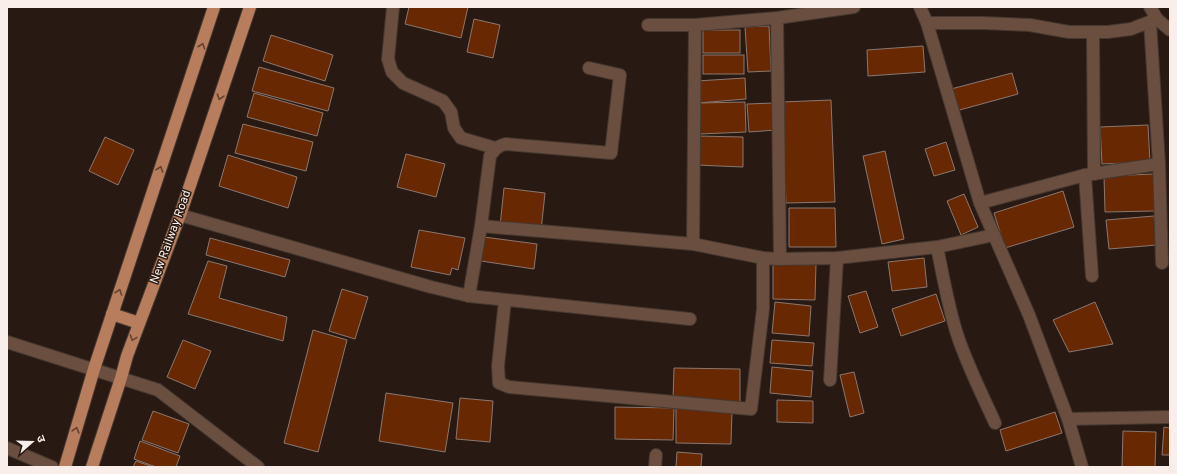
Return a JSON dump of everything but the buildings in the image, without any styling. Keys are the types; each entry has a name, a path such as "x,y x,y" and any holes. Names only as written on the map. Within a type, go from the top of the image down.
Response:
{"main road":[{"path":"65,467 94,369 214,7"},
{"name":"New Railway Road","path":"92,467 127,356 180,215 250,7"},
{"path":"112,314 139,323"}],"street":[{"path":"393,7 388,59 392,72 403,83 443,101 451,112 454,128 461,138 495,148"},
{"path":"648,25 695,25 777,18 854,7"},
{"path":"920,7 927,23 980,203 1030,315 1068,419 1082,467"},
{"path":"1150,7 1154,20 1162,263"},
{"path":"777,18 780,259"},
{"path":"927,23 996,23 1030,25 1069,32 1108,32 1131,29 1154,20"},
{"path":"1154,20 1170,30"},
{"path":"692,244 695,25"},
{"path":"1092,32 1089,175 1092,276"},
{"path":"468,296 481,226 490,156 495,148 499,145 506,144 611,153 620,75 589,68"},
{"path":"980,203 1089,175 1159,164"},
{"path":"180,215 431,287 468,296 690,319"},
{"path":"481,226 692,244 763,258 780,259 837,258 937,247 994,235"},
{"path":"937,247 952,316 958,336 995,423"},
{"path":"505,300 498,366 499,383 509,387 751,409 763,309 763,258"},
{"path":"830,380 837,258"},
{"path":"7,342 158,390 258,467"},
{"path":"1068,419 1170,417"},
{"path":"7,448 52,467"}]}
